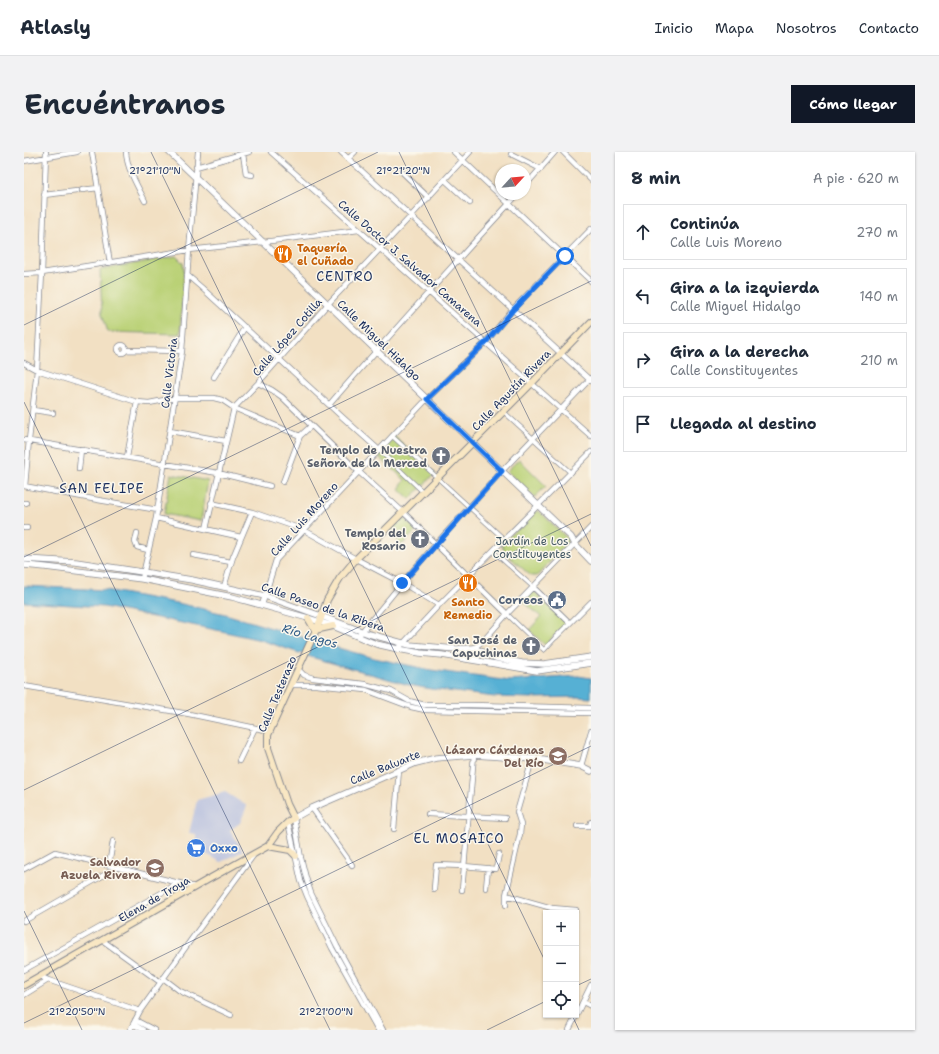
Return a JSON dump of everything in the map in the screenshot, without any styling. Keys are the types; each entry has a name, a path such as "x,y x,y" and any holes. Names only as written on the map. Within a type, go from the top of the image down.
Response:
{"main road":[{"name":"Calle Agustín Rivera","path":"320,618 327,600 340,578 356,559 504,412 591,322"},
{"path":"308,618 315,630 333,626"},
{"name":"Calle Testerazo","path":"294,818 287,804 268,748 268,735 292,685 320,618"},
{"name":"Calle Testerazo","path":"287,804 288,822"},
{"name":"Calle Baluarte","path":"288,822 294,818"},
{"name":"Elena de Troya","path":"24,985 268,846 278,832 288,822"},
{"path":"268,846 290,850 296,856"}],"street":[{"path":"24,161 45,155 77,152"},
{"path":"92,152 110,263"},
{"path":"126,152 127,161 145,201"},
{"name":"Calle Miguel Hidalgo","path":"169,152 472,444 571,537 575,544 591,560"},
{"name":"Calle Victoria","path":"142,579 158,510 182,351 198,152"},
{"path":"196,167 249,152"},
{"name":"Calle Doctor J. Salvador Camarena","path":"271,152 591,436"},
{"path":"341,152 591,380 469,507 402,583 360,634"},
{"path":"348,159 355,152"},
{"path":"454,152 591,281"},
{"name":"Calle López Cotilla","path":"234,408 328,304 429,198 470,152"},
{"path":"531,180 555,152"},
{"path":"563,152 591,180"},
{"path":"243,154 246,174 252,175"},
{"path":"511,154 541,169"},
{"path":"45,155 42,273 33,410 26,440 25,486 158,510"},
{"path":"401,171 429,198"},
{"path":"445,180 470,203"},
{"path":"44,196 98,188"},
{"path":"329,405 376,350 513,200"},
{"name":"Calle Luis Moreno","path":"262,605 276,560 427,399 486,342 513,310 591,229"},
{"path":"24,274 42,273 189,250 359,230"},
{"path":"187,275 423,492"},
{"path":"214,377 245,327"},
{"path":"126,350 182,351"},
{"path":"24,363 36,370 137,402 149,403 175,398 214,398 222,400 234,408 300,436"},
{"path":"258,383 282,397 359,472 403,512 544,650 591,602"},
{"path":"127,457 137,402"},
{"path":"206,529 234,408"},
{"path":"33,410 53,413"},
{"path":"504,412 571,473"},
{"path":"283,482 300,436 311,426"},
{"path":"170,430 226,441"},
{"path":"392,436 504,539"},
{"path":"26,440 218,472 270,486"},
{"path":"78,469 81,449"},
{"path":"398,649 439,605 591,452"},
{"path":"211,503 252,512 304,530 402,583 439,605"},
{"path":"224,587 231,562 252,512"},
{"path":"156,518 242,537"},
{"path":"472,659 477,658 478,655 477,650 474,648 484,640 591,526"},
{"path":"136,533 135,542 137,547 148,550"},
{"path":"493,551 534,587 570,623"},
{"path":"193,555 231,562"},
{"name":"Calle Paseo de la Ribera","path":"24,558 76,562 143,572 192,580 265,596 360,634 376,644 398,649 472,659 537,671 591,663"},
{"name":"Calle Paseo de la Ribera","path":"24,566 45,567 142,579 232,597 308,618 320,618 333,626 360,634 429,647 456,650 474,648 496,658 544,664 591,657"},
{"path":"298,669 304,675 313,678 364,684 391,691 409,701 425,705 591,708"},
{"path":"292,685 316,685 366,690 411,707 425,710 591,713"},
{"path":"24,686 189,714 270,731"},
{"path":"239,761 255,728"},
{"path":"580,766 591,731"},
{"path":"462,890 474,755"},
{"name":"Calle Baluarte","path":"294,818 312,808 399,770 416,763 436,758 474,755 536,759 580,766 591,771"},
{"path":"506,905 506,895 520,834 520,825 517,812 530,767 536,759"},
{"path":"394,829 399,770"},
{"path":"312,808 352,865"},
{"path":"428,814 505,818"},
{"path":"294,818 301,858 311,893 337,946 383,1030"},
{"path":"288,822 301,881 307,896 332,948 378,1030"},
{"path":"577,826 590,826 591,822"},
{"path":"109,865 113,841"},
{"path":"24,869 55,852 195,887"},
{"path":"130,1030 140,1010 255,853"},
{"path":"434,889 436,865 496,869 499,854"},
{"path":"24,921 118,867"},
{"path":"486,888 488,868"},
{"path":"24,970 179,883"},
{"path":"506,895 552,908 576,910"},
{"path":"102,940 180,991 231,1015"},
{"path":"40,976 48,980 140,1010"},
{"path":"24,995 48,980"},
{"path":"587,1004 591,985"},
{"path":"569,1030 591,999"},
{"path":"134,1022 143,1030"},
{"path":"134,1022 154,1030"}],"shaded area":[{"path":"225,792 247,806 240,823 230,830 243,851 221,862 206,854 204,849 202,851 196,839 196,834 189,833 197,800"}],"green space":[{"path":"176,256 183,263 184,270 180,334 108,332 102,314 100,270"},
{"path":"394,436 435,473 410,499 399,489 405,480 377,455"},
{"path":"519,459 546,486 534,497 507,471"},
{"path":"171,474 208,481 201,521 164,514"},
{"name":"Jardín de Los Constituyentes","path":"539,511 567,538 567,543 537,576 531,576 504,552 502,544 533,512"},
{"path":"402,516 417,530 402,545 388,531"},
{"path":"533,590 567,623 545,645 529,630 541,617 523,601"}],"water":[{"path":"24,586 106,590 182,604 225,614 374,658 431,670 510,681 578,676 591,678 591,698 495,697 409,685 311,657 261,640 221,631 104,607 24,602"}],"place":[{"name":"Taquería el Cuñado","path":"283,254"},
{"name":"Templo de Nuestra Señora de la Merced","path":"441,456"},
{"name":"Templo del Rosario","path":"420,539"},
{"name":"Santo Remedio","path":"468,583"},
{"name":"Correos","path":"557,600"},
{"name":"San José de Capuchinas","path":"531,646"},
{"name":"Lázaro Cárdenas Del Río","path":"558,756"},
{"name":"Oxxo","path":"196,848"},
{"name":"Salvador Azuela Rivera","path":"155,868"}],"district":[{"name":"CENTRO","path":"345,276"},
{"name":"SAN FELIPE","path":"102,488"},
{"name":"EL MOSAICO","path":"459,838"}],"route":[{"path":"402,583 502,471 472,444 427,399 486,342 513,310 565,256"}],"water label":[{"name":"Río Lagos","path":"310,636"}]}
